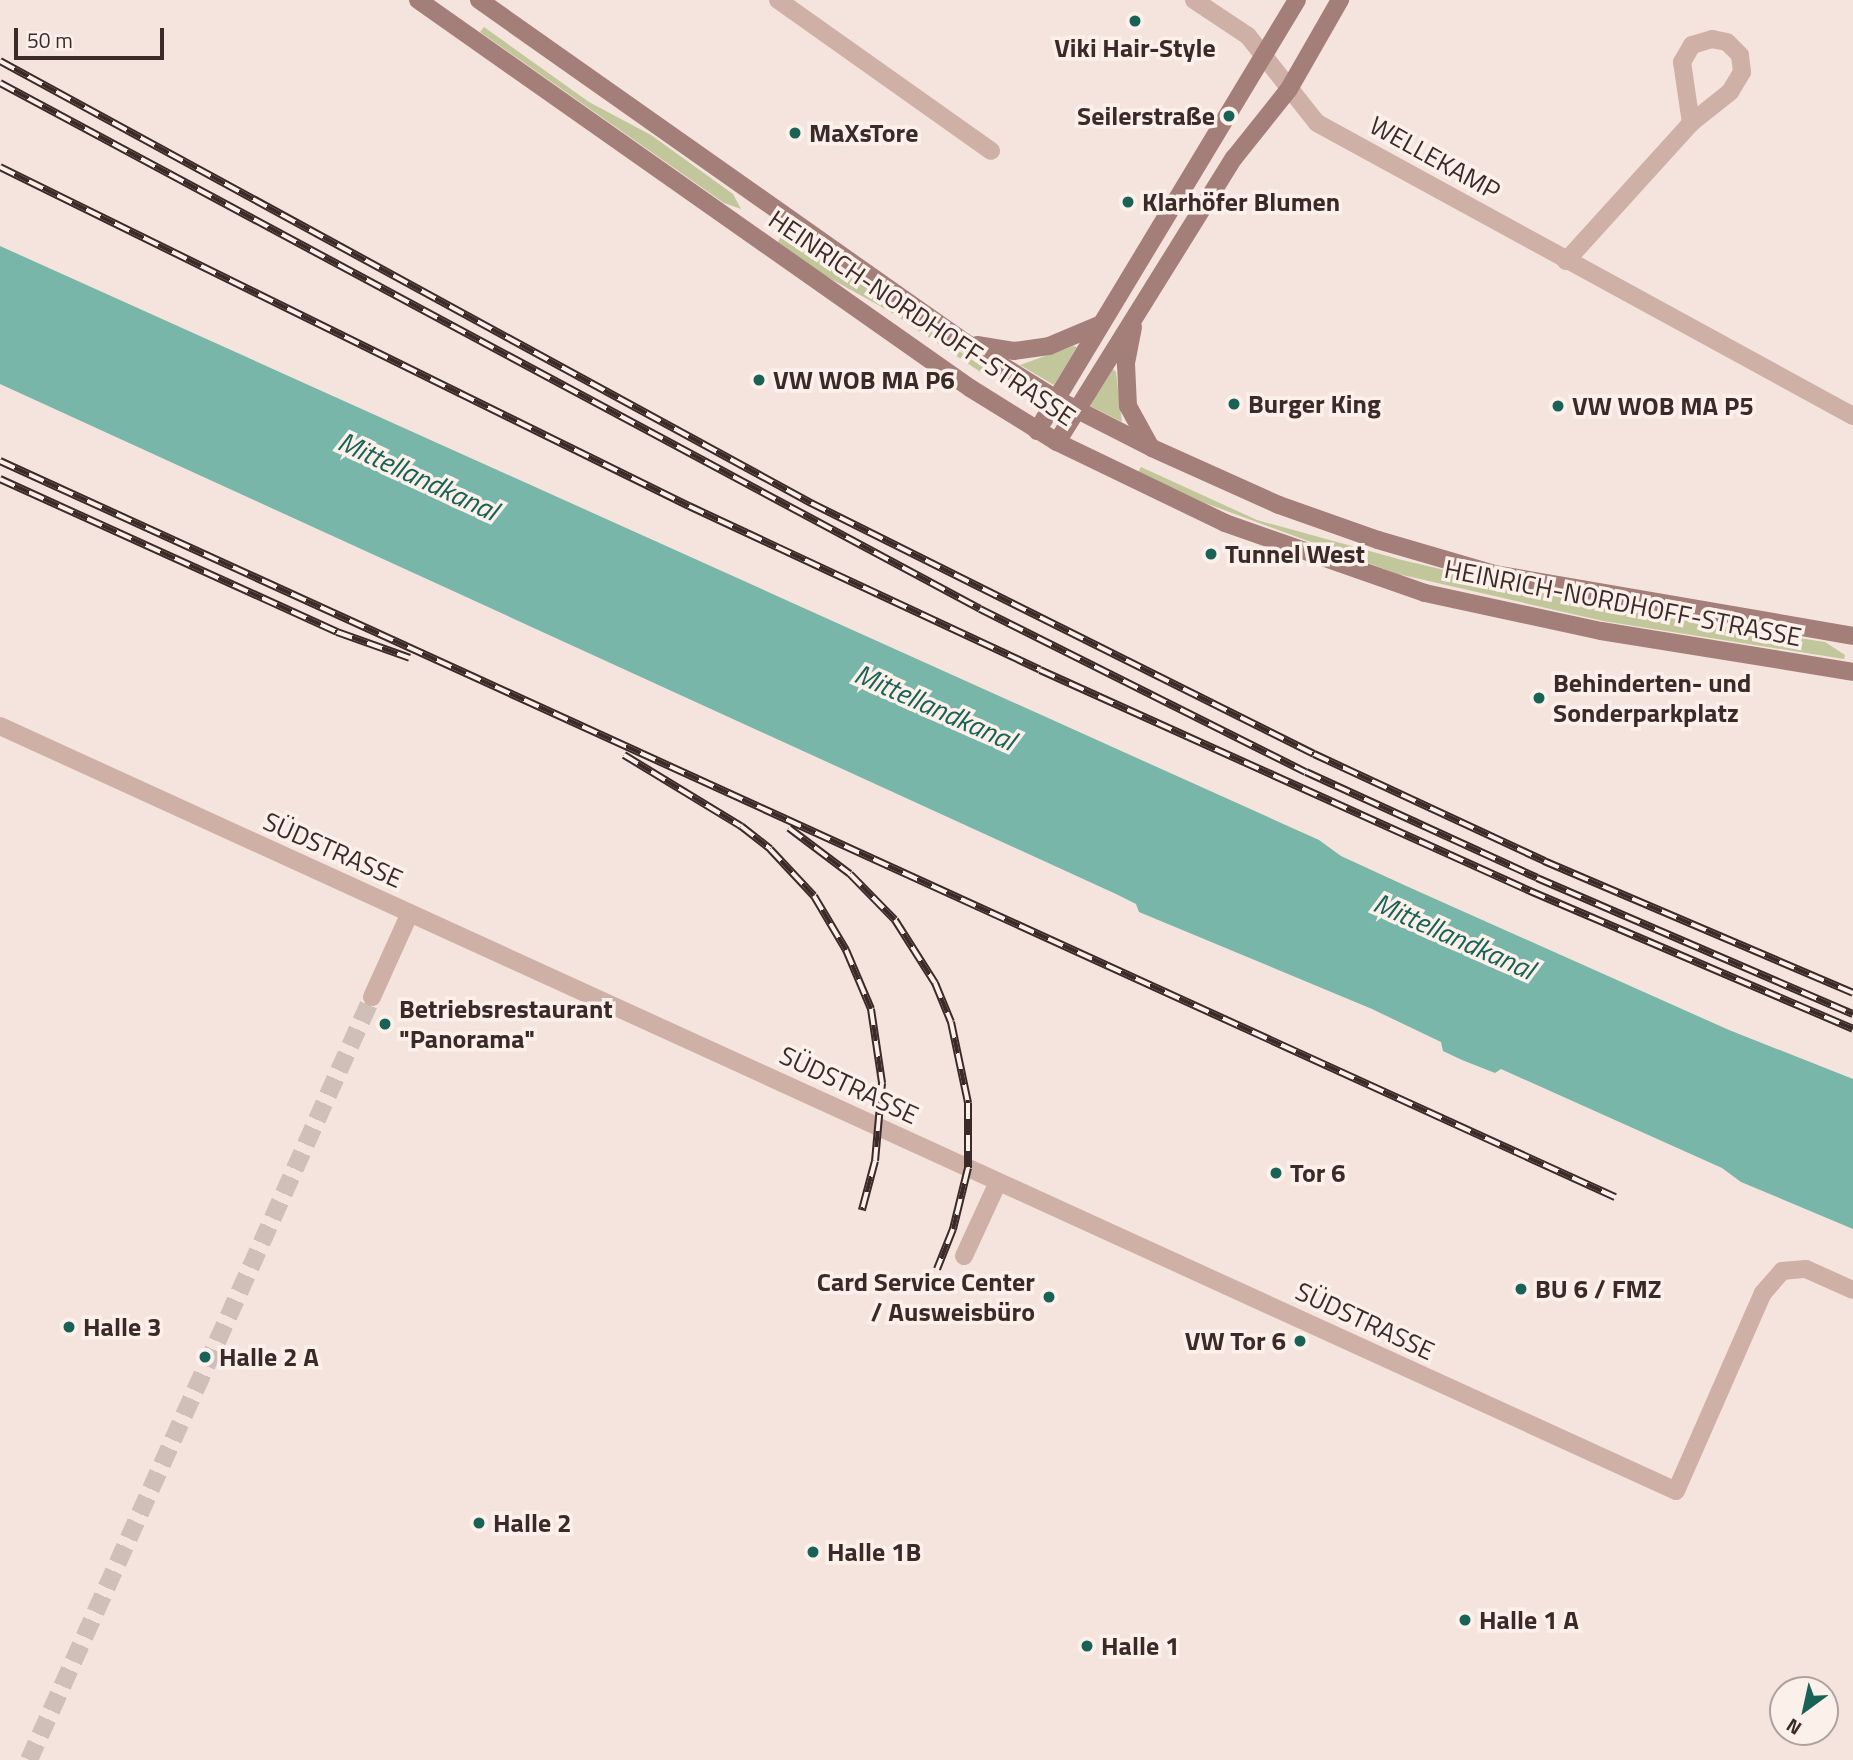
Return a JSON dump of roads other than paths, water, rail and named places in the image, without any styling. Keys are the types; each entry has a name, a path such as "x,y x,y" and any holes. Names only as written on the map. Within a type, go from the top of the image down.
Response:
{"main road":[{"name":"HEINRICH-NORDHOFF-STRASSE","path":"418,0 940,368 1057,442 1225,523 1425,593 1601,631 1853,672"},
{"name":"HEINRICH-NORDHOFF-STRASSE","path":"479,0 966,343 1056,399 1152,448 1279,505 1378,540 1495,573 1853,636"},
{"path":"1037,430 1297,0"},
{"path":"1057,442 1234,158 1289,89 1340,0"},
{"path":"1135,316 1126,363 1128,406 1152,448"},
{"path":"966,343 1014,351 1049,346 1101,324"}],"street":[{"path":"778,0 990,151"},
{"path":"1194,0 1248,36 1263,58"},
{"path":"1566,261 1691,123 1714,108 1742,72 1740,55 1727,42 1712,39 1692,45 1682,62 1691,123"},
{"name":"WELLEKAMP","path":"1263,58 1317,123 1853,416"},
{"name":"SÜDSTRASSE","path":"0,726 1676,1491 1763,1293 1782,1271 1806,1269 1853,1290"},
{"path":"372,997 410,914"},
{"path":"964,1256 998,1182"}],"water":[{"name":"Mittellandkanal","path":"0,246 1319,840 1341,856 1404,885 1729,1030 1853,1079 1853,1229 1741,1182 1722,1168 1501,1069 1495,1073 1462,1060 1443,1051 1441,1042 1372,1009 1139,912 1136,904 1116,894 0,384"}],"tunnel":[{"path":"29,1760 372,997"}],"railway":[{"path":"0,61 811,503 1314,754 1544,861 1853,993"},
{"path":"0,83 980,609 1306,772 1537,878 1853,1014"},
{"path":"0,167 689,506 1040,670 1530,891 1853,1029"},
{"path":"0,461 1615,1197"},
{"path":"0,479 337,632 410,658"},
{"path":"624,755 741,826 770,849 814,896 846,950 871,1009 882,1083 875,1161 862,1210"},
{"path":"789,828 850,874 895,920 935,983 951,1022 968,1103 968,1168 953,1229 937,1269"}],"place":[{"name":"Viki Hair-Style","path":"1135,21"},
{"name":"Seilerstraße","path":"1229,116"},
{"name":"MaXsTore","path":"795,133"},
{"name":"Klarhöfer Blumen","path":"1128,202"},
{"name":"VW WOB MA P6","path":"759,380"},
{"name":"Burger King","path":"1234,404"},
{"name":"VW WOB MA P5","path":"1558,406"},
{"name":"Tunnel West","path":"1211,554"},
{"name":"Behinderten- und Sonderparkplatz","path":"1539,698"},
{"name":"Betriebsrestaurant \"Panorama\"","path":"385,1024"},
{"name":"Tor 6","path":"1276,1173"},
{"name":"BU 6 / FMZ","path":"1521,1289"},
{"name":"Card Service Center / Ausweisbüro","path":"1049,1297"},
{"name":"Halle 3","path":"69,1327"},
{"name":"VW Tor 6","path":"1300,1341"},
{"name":"Halle 2 A","path":"205,1357"},
{"name":"Halle 2","path":"479,1523"},
{"name":"Halle 1B","path":"813,1552"},
{"name":"Halle 1 A","path":"1465,1620"},
{"name":"Halle 1","path":"1087,1646"}]}
